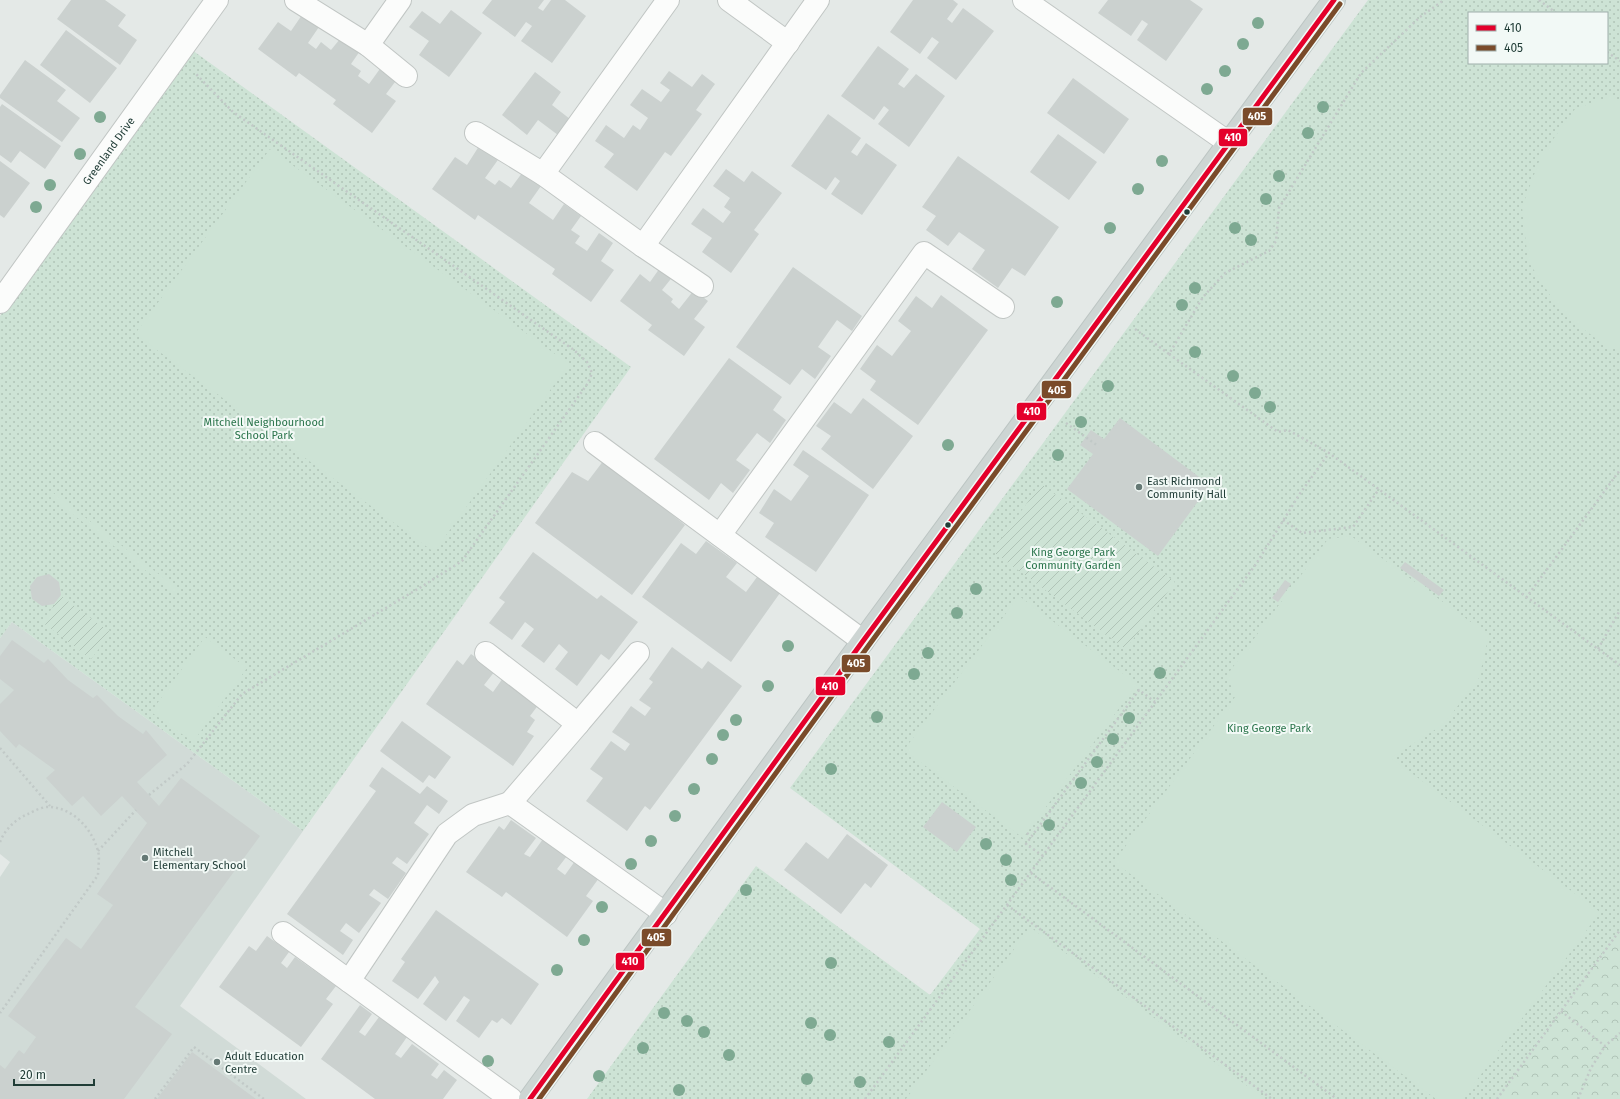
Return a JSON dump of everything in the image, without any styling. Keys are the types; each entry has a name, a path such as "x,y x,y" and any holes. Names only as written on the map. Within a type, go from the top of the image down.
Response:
{"main road":[{"path":"530,1099 666,914 863,641 1334,0"}],"street":[{"name":"Greenland Drive","path":"0,302 217,0"},
{"path":"296,0 368,44 406,76"},
{"path":"368,44 400,0"},
{"path":"543,174 668,0"},
{"path":"728,0 788,43"},
{"path":"643,246 818,0"},
{"path":"1024,0 1050,8 1229,143"},
{"path":"476,133 543,174 643,246 702,286"},
{"path":"720,535 924,253 1003,307"},
{"path":"595,443 863,641"},
{"path":"486,653 578,724"},
{"path":"349,981 447,834 473,815 510,803 638,653"},
{"path":"510,803 666,914"},
{"path":"283,933 511,1099"}],"path":[{"path":"1169,354 1202,297 1224,273 1269,251 1276,241 1279,208 1361,73 1420,17 1444,0"},
{"path":"1539,0 1555,12"},
{"path":"1608,53 1620,62"},
{"path":"149,795 187,764 242,694 422,587 462,561 588,383 592,373 587,362 574,350 233,112 193,71"},
{"path":"1135,328 1278,432 1288,430 1329,452 1526,598 1620,665"},
{"path":"1066,423 1098,446"},
{"path":"865,1099 1256,564 1283,520 1329,452"},
{"path":"1526,598 1620,470"},
{"path":"1283,520 1302,533 1353,527 1379,488"},
{"path":"1598,649 1620,610"},
{"path":"1043,856 1026,844 1139,690 1155,702"},
{"path":"1132,691 1136,694"},
{"path":"0,748 50,806"},
{"path":"0,842 10,826 23,816 38,809 50,806 64,810 81,821 91,834 98,852 98,875 0,1013"},
{"path":"98,852 136,810"},
{"path":"1027,833 1032,837"},
{"path":"1031,873 1337,1099"},
{"path":"1008,905 1272,1099"},
{"path":"1497,1099 1620,930"},
{"path":"1561,1011 1605,1046"},
{"path":"1578,1099 1591,1068 1605,1046 1620,1033"},
{"path":"155,1099 194,1047 264,1099"}],"shaded area":[{"name":"Mitchell Elementary School","path":"12,622 303,831 180,1006 306,1099 0,1099 0,877 10,862 0,854 0,638"}],"green space":[{"name":"King George Park","path":"1368,0 1620,0 1620,1099 587,1099 756,866 930,995 980,929 790,788"},
{"name":"Mitchell Neighbourhood School Park","path":"192,50 631,367 303,831 12,622 0,638 0,316"},
{"path":"1611,96 1620,102 1620,350 1607,347 1561,312 1528,261 1522,207 1541,156 1575,109"},
{"path":"270,149 569,364 434,552 135,334"},
{"name":"King George Park Community Garden","path":"1041,484 1175,582 1126,649 992,551"},
{"path":"52,492 178,589 175,593 49,496"},
{"path":"1351,536 1489,635 1479,678 1444,724 1391,758 1600,912 1463,1099 1436,1099 1114,862 1235,697 1227,675 1328,539"},
{"path":"61,596 111,633 91,659 42,622"},
{"path":"1019,596 1137,684 1023,838 904,750"},
{"path":"205,637 247,668 193,742 151,712"},
{"path":"1030,927 1265,1099 906,1099"},
{"path":"1620,929 1620,1099 1496,1099"}],"building":[{"path":"71,0 105,0 126,15 118,26 137,40 120,65 57,19"},
{"path":"492,0 544,0 538,8 543,11 551,0 565,0 586,16 552,63 521,41 532,26 526,22 515,37 482,13"},
{"path":"913,0 953,0 958,4 947,19 952,23 963,8 994,31 956,80 927,58 939,42 932,37 920,54 890,32"},
{"path":"1108,0 1190,0 1203,9 1166,61 1137,40 1148,24 1142,20 1131,36 1098,13"},
{"path":"451,10 482,33 449,77 419,55 429,41 409,27 422,11 440,24"},
{"path":"304,12 321,24 308,43 316,49 321,42 331,50 344,34 362,48 351,64 361,71 358,76 369,84 382,66 398,78 386,94 396,101 372,133 333,104 336,100 299,73 296,77 258,49 278,22 291,31"},
{"path":"66,30 117,68 90,103 40,65"},
{"path":"878,46 909,69 898,84 904,88 916,74 945,96 909,147 878,124 889,110 884,106 874,120 841,96"},
{"path":"25,60 66,90 57,101 80,118 62,142 0,98 0,95"},
{"path":"669,71 692,87 702,74 715,84 696,110 702,114 671,156 665,152 637,191 604,167 614,154 595,141 606,125 624,138 633,125 640,130 648,118 630,105 642,89 661,102 670,90 660,83"},
{"path":"535,72 561,92 552,105 570,119 558,135 538,120 527,135 502,115"},
{"path":"1073,78 1129,119 1104,154 1047,113"},
{"path":"2,104 61,146 45,169 20,151 11,163 0,155 0,107"},
{"path":"828,114 861,138 851,152 857,156 866,143 897,165 862,215 831,194 840,181 835,177 826,190 791,166"},
{"path":"1058,134 1097,162 1069,200 1030,172"},
{"path":"481,143 500,157 485,178 495,185 499,180 511,188 522,173 541,186 529,203 553,220 564,204 581,216 571,230 580,236 575,243 587,251 599,233 613,243 601,261 614,270 591,302 552,274 555,269 478,215 475,220 432,189 455,157 467,165"},
{"path":"958,156 1059,227 1025,276 1012,268 998,288 972,269 985,250 959,232 948,246 926,230 936,216 922,207"},
{"path":"0,161 30,183 4,218 0,215"},
{"path":"726,169 744,182 752,171 782,193 754,230 759,234 731,273 702,252 712,238 691,224 703,208 723,223 731,212 724,207 730,198 713,186"},
{"path":"662,265 674,275 662,290 673,299 671,302 679,309 694,290 708,301 694,319 705,327 684,356 648,330 652,325 620,301 640,274 650,282"},
{"path":"793,267 862,316 852,331 837,320 818,347 831,356 815,379 802,369 790,385 736,347"},
{"path":"941,295 988,330 918,425 870,390 876,381 860,369 877,345 892,356 911,331 898,321 916,296 932,308"},
{"path":"729,358 782,397 773,410 786,420 770,443 757,433 736,460 750,470 733,493 721,483 709,500 654,459"},
{"path":"863,398 913,436 873,489 821,449 831,436 816,426 834,402 851,414"},
{"name":"East Richmond Community Hall","path":"1120,418 1210,485 1158,556 1067,489 1093,454 1080,445 1091,430 1104,439"},
{"path":"803,450 869,495 816,572 765,537 774,523 759,513 774,489 791,501 809,476 793,465"},
{"path":"604,460 685,525 632,595 535,523 572,472 588,481"},
{"path":"706,541 737,563 726,577 746,592 757,577 780,593 731,662 642,597 681,543 696,554"},
{"path":"533,552 597,599 601,595 638,622 609,660 601,654 577,686 555,669 568,652 559,644 544,663 521,646 534,629 525,622 512,640 489,623 505,602 499,598"},
{"path":"1405,562 1444,590 1439,596 1400,568"},
{"path":"49,574 59,582 61,595 54,604 42,606 32,599 30,586 37,577"},
{"path":"1285,580 1291,584 1278,602 1272,598"},
{"path":"12,640 44,663 48,659 68,680 93,698 97,695 118,716 143,734 146,730 167,755 137,782 159,806 181,778 260,836 135,1007 172,1034 124,1099 0,1099 0,1065 5,1069 19,1050 24,1054 36,1037 8,1016 66,938 81,949 113,905 97,894 147,823 122,796 101,816 83,796 72,806 46,778 55,770 19,744 16,748 0,731 0,704 14,690 0,679 0,656"},
{"path":"672,647 702,669 708,661 742,686 650,810 645,806 627,831 586,801 603,778 590,769 611,741 625,751 630,744 612,732 631,706 645,716 651,708 639,700 653,682 649,679"},
{"path":"471,654 495,671 484,685 493,692 503,678 539,704 530,716 535,720 527,732 534,736 513,766 426,704 457,660 463,665"},
{"path":"402,721 451,757 435,779 429,775 423,783 380,751"},
{"path":"382,767 420,794 427,786 448,801 439,814 427,805 414,823 429,834 407,864 397,857 392,863 406,873 388,899 374,889 369,895 381,903 359,933 346,923 340,931 353,940 343,955 287,914 376,791 369,786"},
{"path":"942,802 976,827 957,852 923,827"},
{"path":"511,820 536,838 524,854 530,857 543,839 567,856 557,869 565,875 575,861 599,878 586,896 593,901 567,937 506,892 502,897 466,872 499,826 504,830"},
{"path":"847,834 888,865 871,888 865,883 841,914 784,870 806,842 828,859"},
{"path":"436,910 539,984 511,1025 502,1018 497,1023 492,1020 479,1038 456,1021 470,1000 464,996 446,1021 423,1004 439,982 435,976 418,999 392,981 405,962 401,959"},
{"path":"267,936 289,952 281,963 287,968 295,957 336,986 326,999 333,1004 301,1047 219,987 249,946 256,951"},
{"path":"360,1005 372,1014 359,1032 365,1036 379,1017 407,1037 395,1054 401,1058 412,1044 439,1064 431,1075 437,1079 444,1070 457,1080 443,1099 375,1099 321,1059"},
{"path":"192,1052 256,1099 157,1099"}],"transit line":[{"name":"410","path":"530,1099 863,641 1334,0"},
{"name":"405","path":"539,1099 869,645 1340,4"}],"place":[{"name":"East Richmond Community Hall","path":"1139,487"},
{"name":"Mitchell Elementary School","path":"145,858"},
{"name":"Adult Education Centre","path":"217,1062"}]}
